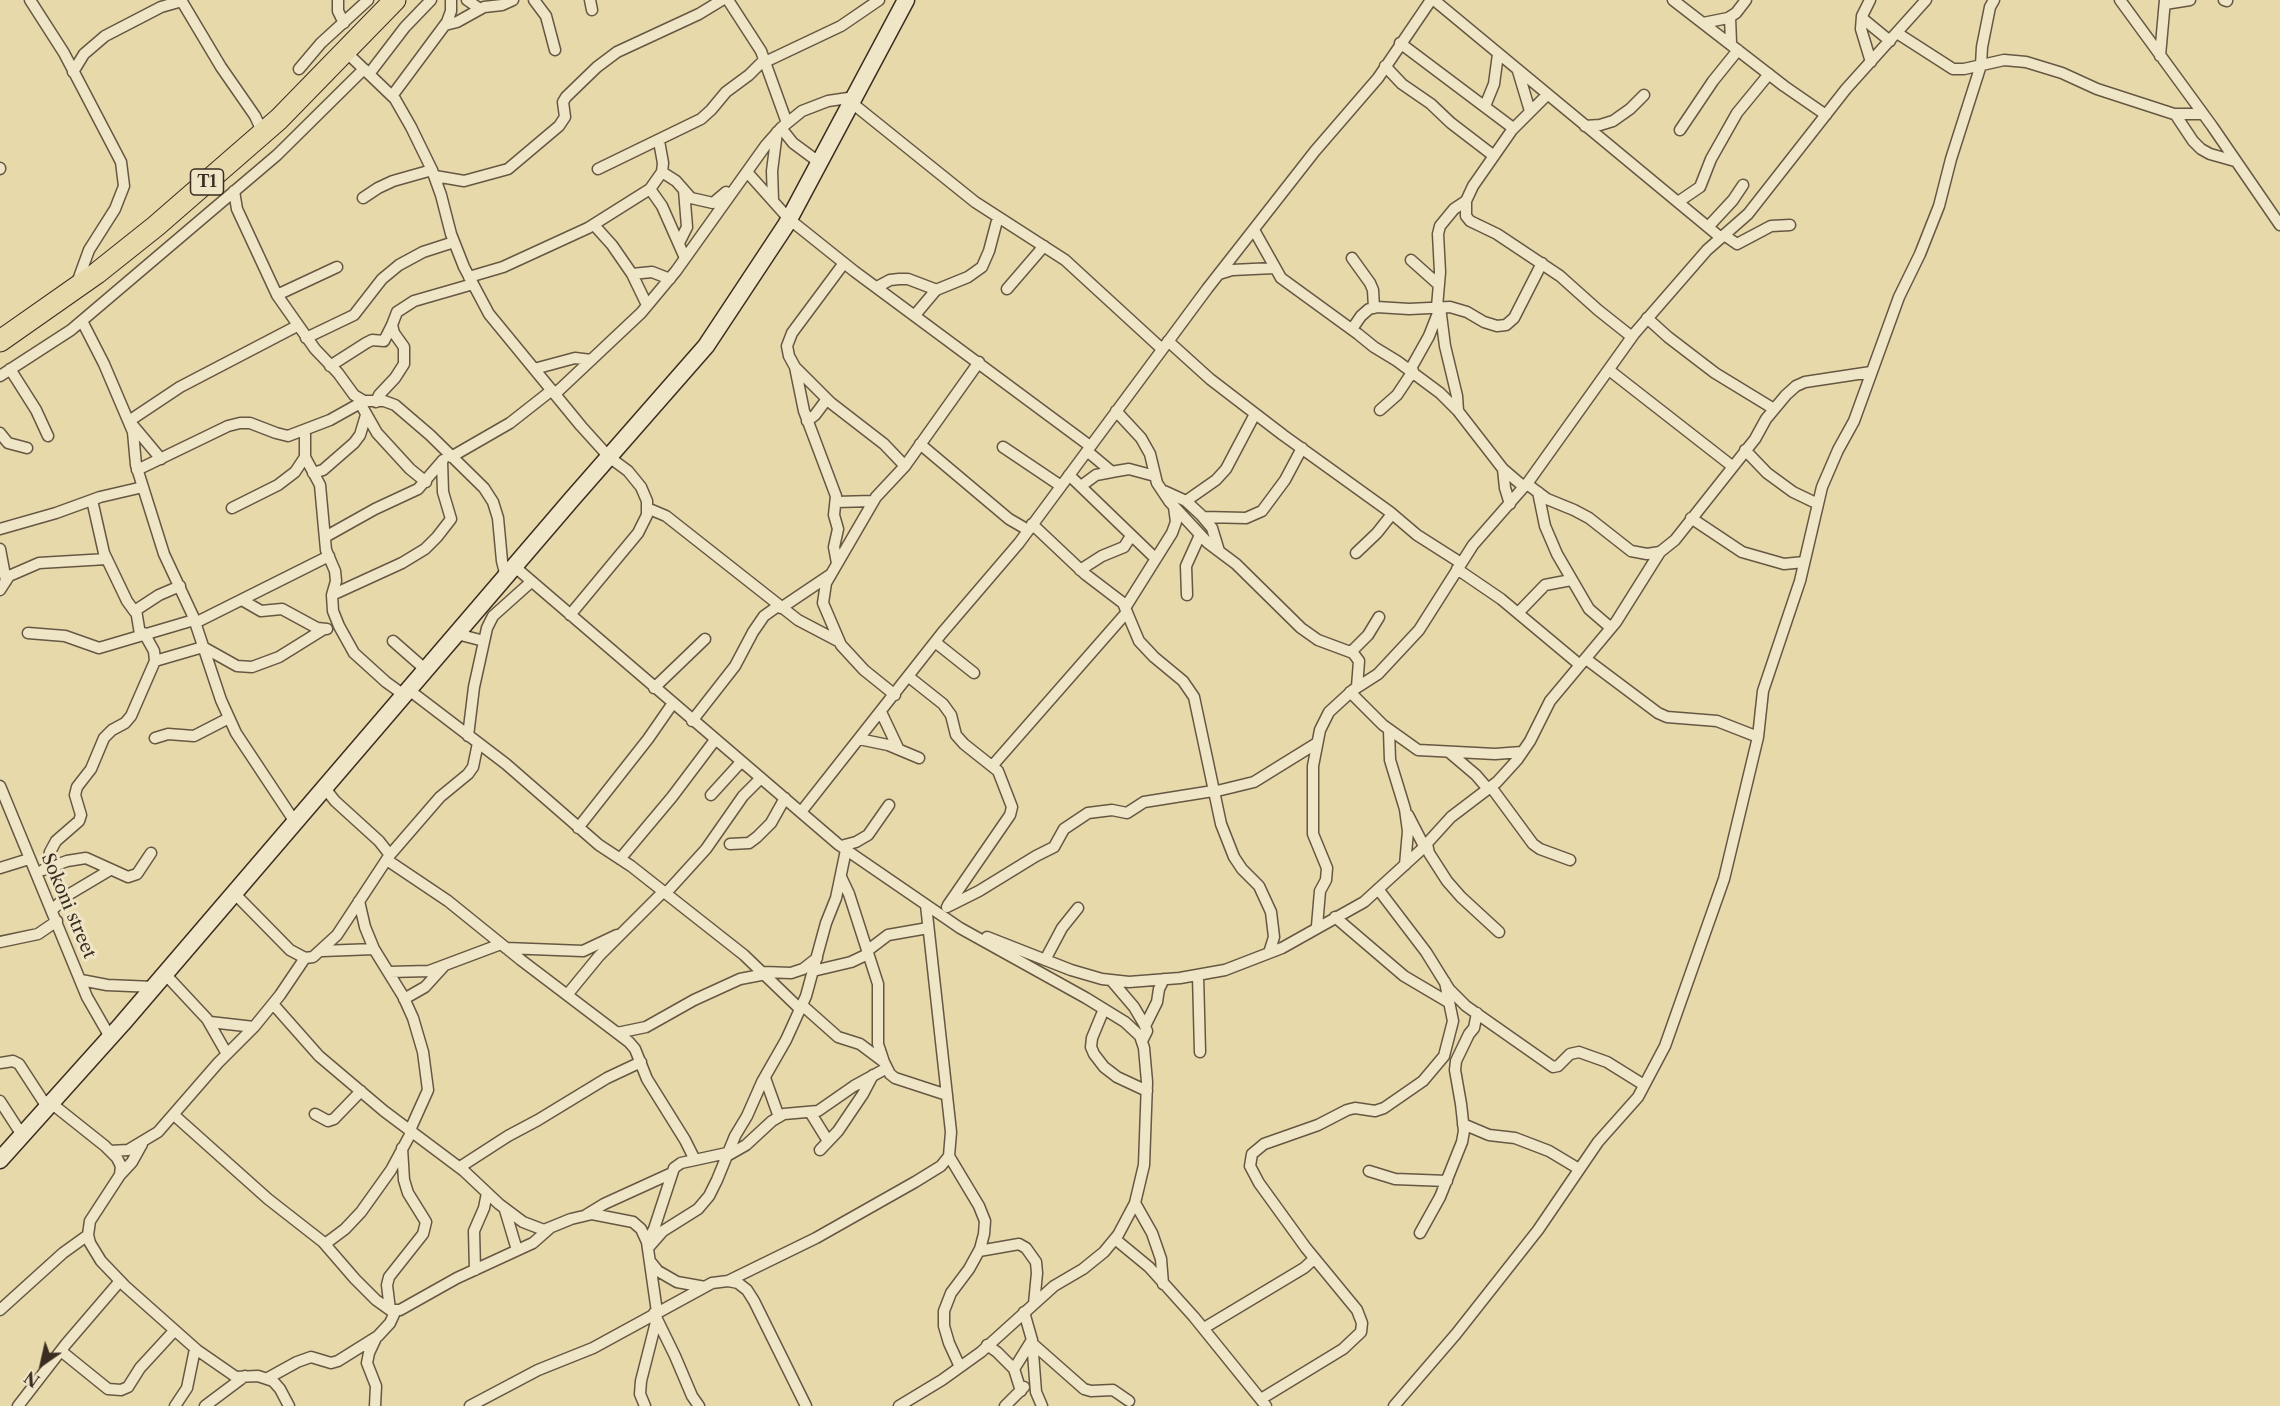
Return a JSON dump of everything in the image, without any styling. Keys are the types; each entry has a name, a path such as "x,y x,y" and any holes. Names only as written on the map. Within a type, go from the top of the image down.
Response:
{"highway":[{"name":"T1","path":"0,341 75,289 148,233 263,133 395,0"}],"street":[{"path":"30,0 64,53 121,162 124,186 115,209 89,250 75,289"},
{"path":"73,72 84,54 105,36 161,7 182,0 221,67 255,116 263,133"},
{"path":"338,0 338,11 344,23"},
{"path":"299,69 321,43 368,0"},
{"path":"0,376 82,321 277,155 367,72 431,0"},
{"path":"392,96 445,25 451,0"},
{"path":"467,0 484,5 502,5 513,0"},
{"path":"534,0 546,16 555,50"},
{"path":"363,198 393,181 434,173 464,181 508,169 559,126 565,117 563,102 566,97 597,67 631,45 699,14 722,0"},
{"path":"728,0 750,31 764,61 782,128 793,143 820,163"},
{"path":"598,170 701,119 726,92 764,61 841,26 879,0"},
{"path":"0,1160 159,981 706,346 789,219 906,0"},
{"path":"801,812 935,642 1030,527 1219,274 1315,151 1378,78 1400,43 1433,0 1708,228 1737,244 1771,226 1790,225"},
{"path":"1672,0 1826,115"},
{"path":"1703,23 1730,17 1746,0"},
{"path":"1870,0 1862,18 1861,28 1871,62"},
{"path":"1317,926 1320,891 1326,880 1327,868 1313,834 1313,766 1320,730 1329,712 1354,690 1378,674 1419,630 1473,545 1526,485 1647,318 1707,250 1748,214 1846,89 1926,0"},
{"path":"1394,1406 1456,1334 1538,1230 1598,1142 1638,1097 1669,1035 1724,879 1758,737 1763,691 1793,606 1822,487 1854,421 1899,297 1920,254 1939,206 1951,159 1981,65 1990,7 1994,0"},
{"path":"2120,0 2280,225"},
{"path":"2127,10 2133,0"},
{"path":"2160,56 2165,2 2190,0"},
{"path":"445,25 457,22 484,5"},
{"path":"1680,130 1735,46 1730,17"},
{"path":"1862,18 1953,69 1964,69 2004,60 2026,62 2175,114 2202,114"},
{"path":"1400,43 1513,128"},
{"path":"345,51 392,96 411,127 434,173 454,242 489,314 609,457 628,471 641,486 647,501 647,515 638,533 570,615"},
{"path":"1485,106 1494,84 1498,54"},
{"path":"1385,66 1402,84 1431,104 1451,123 1494,156"},
{"path":"1518,70 1530,111"},
{"path":"1678,202 1700,187 1711,159 1737,112 1769,74"},
{"path":"1547,95 1513,128 1473,186 1466,201 1466,216 1470,221 1497,234 1560,276 1632,337"},
{"path":"1585,126 1613,121 1644,95"},
{"path":"325,537 382,505 418,489 447,457 510,423 553,392 591,360 670,279 732,192 782,128 802,111 828,101 854,100 975,202 1065,260 1165,345 1392,514 1518,614 1583,662 1667,717 1717,721 1758,737"},
{"path":"2175,114 2201,149 2235,161"},
{"path":"773,200 772,171 782,128"},
{"path":"330,366 372,340 384,341 398,312 414,301 471,281 530,256 594,225 650,189 662,172 663,163 659,141"},
{"path":"662,172 676,181 691,198 709,204 717,201 726,192 732,192"},
{"path":"747,172 789,219 1089,448 1112,472"},
{"path":"1708,228 1733,201 1743,185"},
{"path":"650,189 665,213 685,258"},
{"path":"679,243 687,227 683,201 684,190"},
{"path":"234,191 237,209 276,295 297,326 362,402 366,415 377,434 410,469 444,496"},
{"path":"665,213 683,201"},
{"path":"1458,411 1455,382 1445,346 1439,307 1438,234 1440,226 1454,209 1466,201"},
{"path":"915,315 938,290 968,277 982,267 998,218"},
{"path":"594,225 612,245 632,274 647,305"},
{"path":"1254,230 1281,278 1440,393 1458,411 1503,469 1547,499 1589,518 1631,551 1647,554 1666,549 1746,450 1774,409 1791,391 1805,382 1871,372"},
{"path":"306,338 354,315 382,279 399,266 423,252 454,242"},
{"path":"1007,289 1044,246"},
{"path":"1352,258 1370,283 1373,290 1374,308"},
{"path":"1411,260 1439,285"},
{"path":"844,263 792,333 787,346 789,356 795,367 827,399 884,444 905,466"},
{"path":"1352,329 1361,316 1374,308 1450,307 1467,312 1484,322 1497,326 1506,325 1514,318 1542,263"},
{"path":"276,295 336,267"},
{"path":"1219,274 1232,270 1274,268"},
{"path":"632,274 652,272 670,279"},
{"path":"877,287 884,282 908,279 938,290"},
{"path":"1380,410 1397,395 1411,371 1429,336 1439,307"},
{"path":"1647,318 1715,373 1774,409"},
{"path":"82,321 133,432 137,470 164,554 195,621 229,718 259,770 295,822"},
{"path":"376,402 404,364 404,347 394,333 392,325"},
{"path":"128,420 180,387 297,326"},
{"path":"534,369 575,358 591,360"},
{"path":"895,695 864,670 838,641 823,603 826,583 873,501 905,466 979,362"},
{"path":"795,367 807,421 833,487 836,502 834,515 838,529 834,547 837,563"},
{"path":"10,369 36,410 48,436"},
{"path":"1609,370 1732,466"},
{"path":"807,421 815,415 827,399"},
{"path":"137,470 240,423 250,423 276,434 288,436 330,420 362,402 384,401 395,405 447,457 472,475 493,502 498,518 502,561 510,572 531,582 844,848 926,905 944,911 956,925 1104,1009 1134,1029 1144,1048 1147,1091 1144,1165 1135,1203 1114,1239 1104,1252 1083,1269 1054,1286 960,1367 898,1406"},
{"path":"1116,411 1150,454 1155,476 1162,490 1200,535 1281,606 1301,628 1318,640 1351,652 1359,661 1354,690"},
{"path":"1186,501 1216,480 1226,469 1255,414"},
{"path":"313,473 323,470 354,443 360,435 366,415"},
{"path":"128,420 161,459"},
{"path":"305,430 305,457 320,485 325,537 335,572 336,581 332,595 333,611 354,652 386,682 407,692 506,764 578,828 665,892 838,1037 860,1044 885,1065 895,1078 947,1095"},
{"path":"0,433 8,443 16,447 27,448"},
{"path":"920,444 1009,519 1030,527 1123,603 1139,641 1183,681 1194,697 1217,812 1234,857 1259,886 1271,912 1274,937 1269,953"},
{"path":"1003,447 1061,486"},
{"path":"1203,517 1246,518 1262,511 1285,480 1302,448"},
{"path":"1746,450 1776,480 1793,492 1818,504"},
{"path":"232,508 278,485 295,472 305,457"},
{"path":"332,595 402,562 425,549 437,537 451,519 444,496 447,457"},
{"path":"1081,486 1096,475 1129,469 1155,476"},
{"path":"1503,469 1505,489 1510,504"},
{"path":"1069,475 1155,558"},
{"path":"0,529 92,500 143,487"},
{"path":"1162,490 1186,501 1203,517 1212,528 1219,552"},
{"path":"1538,492 1545,526 1557,554 1589,609 1611,628"},
{"path":"47,869 50,852 56,841 80,821 81,815 75,795 77,787 91,769 104,738 112,729 124,723 131,716 155,661 154,651 142,633 135,612 127,601 107,559 92,500"},
{"path":"836,502 873,501"},
{"path":"993,765 1126,610 1172,533 1176,522 1174,507"},
{"path":"647,508 666,516 798,620 838,641"},
{"path":"1356,554 1392,514"},
{"path":"1691,518 1742,552 1784,564 1804,562"},
{"path":"1186,595 1186,566 1200,535"},
{"path":"1080,570 1102,556 1124,547 1131,536"},
{"path":"0,549 3,585"},
{"path":"956,925 1071,970 1129,982 1225,970 1282,948 1317,926 1364,902 1405,865 1451,817 1490,788 1522,752 1550,701 1611,628 1660,552"},
{"path":"28,633 65,636 99,648 142,633 195,621 329,556"},
{"path":"3,585 15,572 39,563 107,559"},
{"path":"692,721 735,666 764,616 830,574"},
{"path":"1518,614 1545,585 1571,580"},
{"path":"468,736 474,687 487,628 493,616 531,582"},
{"path":"135,612 146,603 180,586"},
{"path":"242,600 261,611 282,609 324,629"},
{"path":"1351,652 1368,635 1379,617"},
{"path":"155,661 203,647 244,668 279,657 324,629 339,626"},
{"path":"457,634 484,641"},
{"path":"654,688 705,639"},
{"path":"393,641 426,670"},
{"path":"935,642 974,673"},
{"path":"909,677 943,704 951,715 956,735 964,744 993,765 1011,800 1012,813 944,911"},
{"path":"1354,690 1389,730 1419,750 1495,754 1522,752"},
{"path":"578,828 673,704"},
{"path":"881,712 898,748"},
{"path":"155,738 168,734 194,736 229,718"},
{"path":"1389,730 1390,760 1405,811 1408,831 1405,865"},
{"path":"859,739 898,748 919,759"},
{"path":"620,859 672,797 715,740"},
{"path":"944,911 1054,847 1064,829 1088,813 1112,810 1127,813 1144,802 1254,782 1317,742"},
{"path":"234,893 290,950 305,958 313,957 337,935 388,857 440,797 468,774 473,767 478,743"},
{"path":"1450,753 1490,788 1533,844 1570,860"},
{"path":"711,795 741,762"},
{"path":"567,995 599,956 698,859 743,796 762,778"},
{"name":"Sokoni street","path":"0,786 87,997 110,1037"},
{"path":"324,787 335,801 379,841 388,857 635,1049 647,1079 695,1160"},
{"path":"729,844 749,843 757,837 771,823 785,798"},
{"path":"844,848 868,835 889,805"},
{"path":"1405,811 1447,881 1499,932"},
{"path":"647,1245 663,1231 698,1209 710,1196 726,1155 801,1007 841,877 844,848"},
{"path":"35,873 79,858 96,862 128,877 137,874 152,854"},
{"path":"0,868 29,859"},
{"path":"52,910 68,895 110,870"},
{"path":"841,877 849,894 878,984 878,1044 885,1065"},
{"path":"1378,889 1426,952 1445,982 1466,1005 1553,1067 1558,1066 1570,1054 1579,1052 1607,1062 1644,1085"},
{"path":"325,1244 345,1229 361,1212 391,1170 428,1089 423,1052 413,1018 374,949 365,927 359,901"},
{"path":"728,1281 806,1243 915,1182 941,1166 949,1156 951,1132 926,905"},
{"path":"1045,960 1062,928 1078,908"},
{"path":"1335,917 1404,976 1448,1002"},
{"path":"0,942 38,934 57,921"},
{"path":"813,971 851,962 868,952 888,935 928,928"},
{"path":"389,972 429,971 503,946 583,951 623,933"},
{"path":"322,951 374,949"},
{"path":"110,1151 128,1150 158,1132 254,1027 305,958"},
{"path":"617,1033 646,1027 740,979 764,973 791,973 803,969 817,958"},
{"path":"404,999 425,987 446,965"},
{"path":"1198,975 1200,1052"},
{"path":"1142,1041 1145,1037 1145,1026 1157,1002 1159,989 1164,979"},
{"path":"81,980 107,985 159,981 185,994 210,1022 227,1054"},
{"path":"1111,980 1134,1007 1145,1026"},
{"path":"1114,1239 1149,1268 1204,1328 1263,1403 1343,1349 1361,1332 1362,1323 1357,1310 1314,1259 1253,1173 1250,1166 1252,1154 1264,1144 1318,1125 1347,1110 1355,1108 1375,1111 1423,1081 1444,1056 1453,1021 1445,982"},
{"path":"273,1004 319,1056 460,1167 504,1207 534,1228 544,1230 571,1219 592,1214 633,1222 641,1230 647,1245 656,1314 692,1396 699,1406"},
{"path":"1104,1009 1092,1038 1091,1047 1094,1054 1104,1067 1117,1077 1147,1091"},
{"path":"1420,1233 1447,1180 1462,1142 1463,1124 1455,1070 1456,1061 1474,1028 1477,1013"},
{"path":"210,1022 254,1027"},
{"path":"0,1063 13,1061 19,1064 49,1105 117,1158 121,1166 120,1175"},
{"path":"460,1167 607,1078 640,1062"},
{"path":"647,1245 674,1168 681,1163 726,1155 746,1145 784,1114 818,1111 885,1065"},
{"path":"820,1150 863,1094 873,1075"},
{"path":"765,1078 779,1117"},
{"path":"315,1114 328,1121 334,1119 361,1091"},
{"path":"0,1101 22,1135"},
{"path":"810,1112 828,1141"},
{"path":"174,1115 268,1199 325,1244 376,1300 393,1310 413,1304 457,1278 532,1243 550,1228"},
{"path":"1463,1124 1489,1135 1515,1138 1539,1147 1579,1169"},
{"path":"143,1143 90,1221 88,1235 90,1243 101,1261 120,1281 195,1349 236,1377 268,1378 311,1357 331,1363 338,1361 376,1337 390,1323 393,1310 387,1285 389,1277 423,1234 426,1222 408,1193 404,1180 402,1148"},
{"path":"949,1156 979,1206 985,1221 979,1251 951,1293 944,1311 944,1326 948,1343 960,1367"},
{"path":"1369,1171 1395,1179 1447,1180"},
{"path":"584,1216 604,1204 672,1173"},
{"path":"476,1270 474,1231 484,1208 487,1192"},
{"path":"1135,1203 1152,1233 1161,1259 1163,1284"},
{"path":"504,1207 517,1250"},
{"path":"0,1310 63,1253 88,1235"},
{"path":"979,1251 1019,1244 1026,1248 1036,1262 1034,1304"},
{"path":"1204,1328 1304,1268 1314,1259"},
{"path":"650,1261 658,1270 677,1282 705,1287"},
{"path":"18,1406 120,1281"},
{"path":"470,1406 538,1371 593,1348 712,1283 728,1281 738,1283 747,1290 754,1301 806,1406"},
{"path":"1024,1312 1033,1342 1036,1392 1042,1406"},
{"path":"645,1406 639,1394 656,1314"},
{"path":"61,1351 108,1389 121,1390 132,1383 140,1368 174,1331"},
{"path":"375,1406 376,1386 367,1363 376,1337"},
{"path":"1014,1369 1033,1342"},
{"path":"1033,1342 1084,1389 1113,1390 1129,1401"},
{"path":"987,1345 1008,1361 1014,1369 1021,1391"},
{"path":"175,1406 187,1388 195,1349"},
{"path":"1005,1406 1021,1391 1034,1372"},
{"path":"205,1406 245,1376"},
{"path":"268,1378 280,1389 289,1406"}]}
